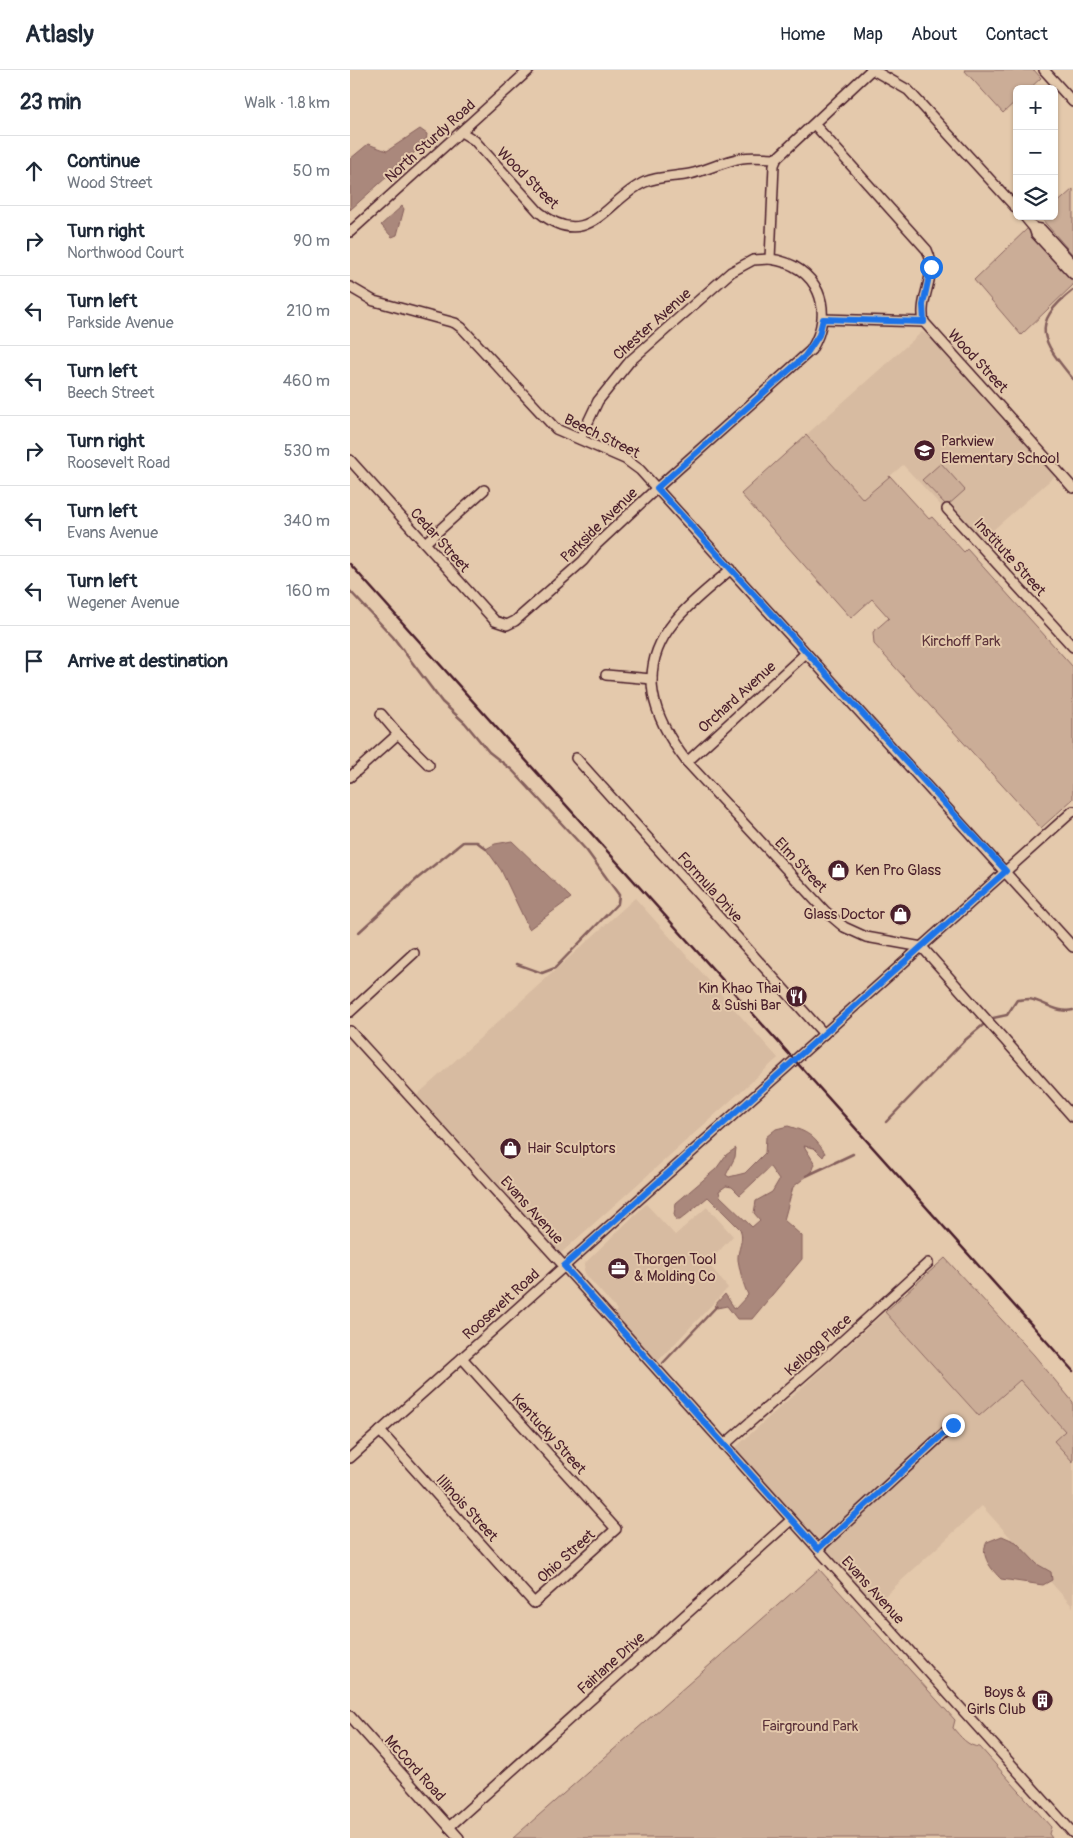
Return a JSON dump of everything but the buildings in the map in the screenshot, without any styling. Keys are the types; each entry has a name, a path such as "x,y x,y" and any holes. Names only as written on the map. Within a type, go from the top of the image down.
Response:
{"street":[{"name":"North Sturdy Road","path":"350,232 529,70"},
{"path":"814,124 927,250 931,267 923,305 924,322 823,319 820,298 809,279 791,264 770,259 773,172 777,158 872,70 908,90 1013,205"},
{"path":"1044,70 1073,102"},
{"name":"Wood Street","path":"461,132 474,140 540,212 552,221 568,226 585,224 601,218 630,192 645,182 693,173 742,158 777,158"},
{"path":"1027,220 1036,234 1073,274"},
{"path":"1034,228 1040,229 1073,264"},
{"name":"Chester Avenue","path":"580,439 598,401 630,361 730,272 753,260 770,259"},
{"name":"Beech Street","path":"350,287 374,301 455,323 462,328 550,424 563,433 625,459 640,470 1073,947"},
{"name":"Parkside Avenue","path":"515,621 583,561 596,545 657,488 805,356 819,335 823,319"},
{"name":"Wood Street","path":"924,322 1073,488"},
{"name":"Cedar Street","path":"350,460 495,621 507,625 515,621"},
{"path":"425,543 484,490"},
{"name":"Institute Street","path":"947,509 1073,647"},
{"name":"Elm Street","path":"731,569 682,614 668,630 659,648 652,678 658,717 670,740 687,762 825,911 844,927 866,937 922,946"},
{"name":"Orchard Avenue","path":"687,762 806,653"},
{"path":"606,675 652,678"},
{"path":"381,714 429,765"},
{"path":"350,777 398,734"},
{"name":"Formula Drive","path":"576,758 824,1034"},
{"name":"Roosevelt Road","path":"350,1458 1073,811"},
{"path":"922,946 1073,1117"},
{"path":"350,1012 414,953"},
{"name":"Evans Avenue","path":"350,1031 564,1266 1073,1833"},
{"name":"Kellogg Place","path":"724,1444 828,1355 928,1263"},
{"name":"Kentucky Street","path":"462,1358 616,1529"},
{"path":"818,1549 953,1425"},
{"name":"Illinois Street","path":"380,1431 534,1603"},
{"name":"Fairlane Drive","path":"449,1827 791,1520"},
{"name":"Ohio Street","path":"534,1603 616,1529"},
{"name":"McCord Road","path":"350,1716 459,1838"}],"shaded area":[{"path":"420,129 427,134 426,142 350,210 350,159 368,144 387,151"},
{"path":"402,206 404,209 397,235 392,237 381,225"},
{"name":"Parkview Elementary School","path":"922,332 929,336 1055,476 977,544 903,465 863,499 806,435"},
{"path":"512,841 571,898 529,929 501,870 486,849 495,844"},
{"path":"635,898 778,1058 561,1253 416,1096"},
{"path":"788,1126 801,1130 813,1138 825,1153 823,1157 814,1148 804,1146 815,1164 812,1172 793,1187 784,1220 802,1236 802,1259 752,1319 737,1319 727,1306 717,1308 714,1306 725,1294 735,1309 748,1295 738,1260 742,1237 740,1229 708,1197 680,1220 676,1220 674,1214 676,1203 716,1169 726,1155 736,1148 735,1157 726,1175 729,1177 745,1173 765,1153 766,1137 776,1129","holes":["770,1167 779,1180 772,1192 756,1201 754,1213 760,1220 752,1227 720,1196 719,1191 726,1186 732,1187 740,1195"]},
{"path":"646,1204 675,1235 707,1207 733,1236 708,1263 728,1288 657,1362 615,1313 617,1310 586,1275 584,1270 585,1263"},
{"path":"885,1312 979,1416 1020,1380 1065,1431 1054,1441 1073,1462 1073,1607 982,1506 874,1606 734,1449"},
{"path":"1002,1536 1016,1542 1037,1564 1051,1572 1052,1580 1043,1585 1001,1579 988,1562 985,1547 987,1542"}],"green space":[{"path":"964,70 1034,70 1041,78 1033,85 1013,85 1013,104 1003,113"},
{"path":"1073,189 1073,255 1043,220 1058,220 1058,202"},
{"path":"1028,228 1032,235 1073,279 1073,285 1021,335 974,280"},
{"name":"Kirchoff Park","path":"806,435 863,499 890,476 929,519 932,517 964,552 967,549 1073,667 1073,799 1041,828 874,644 873,632 889,618 872,599 851,618 741,494"},
{"path":"941,463 965,490 947,506 922,480"},
{"path":"945,1258 1034,1355 1073,1402 1073,1462 1054,1441 1065,1431 1020,1380 979,1416 885,1312"},
{"name":"Fairground Park","path":"819,1569 955,1720 953,1728 958,1734 968,1743 980,1747 1051,1827 1049,1834 1052,1838 513,1838"}],"waterway":[{"path":"1073,290 1059,302 1050,313 1045,324 1048,344 1073,379"},
{"path":"350,591 393,637 442,702 465,723 489,752 512,770 587,851 619,895 618,903 555,968 542,973 517,964"},
{"path":"358,933 418,878 463,842 477,842 486,849"},
{"path":"993,1018 1007,1015 1017,1000 1029,999 1056,1009 1073,1010"},
{"path":"886,1122 964,1041 983,1025"},
{"path":"806,1176 853,1154"},
{"path":"663,1363 717,1306"}],"railway":[{"path":"350,564 1073,1371"}],"place":[{"name":"Parkview Elementary School","path":"925,450"},
{"name":"Ken Pro Glass","path":"839,870"},
{"name":"Glass Doctor","path":"901,914"},
{"name":"Kin Khao Thai & Sushi Bar","path":"797,997"},
{"name":"Hair Sculptors","path":"511,1148"},
{"name":"Thorgen Tool & Molding Co","path":"618,1268"},
{"name":"Boys & Girls Club","path":"1042,1701"}],"route":[{"path":"931,267 923,305 922,314 924,322 823,319 819,335 811,350 657,488 1006,871 564,1266 818,1549 953,1425"}]}
